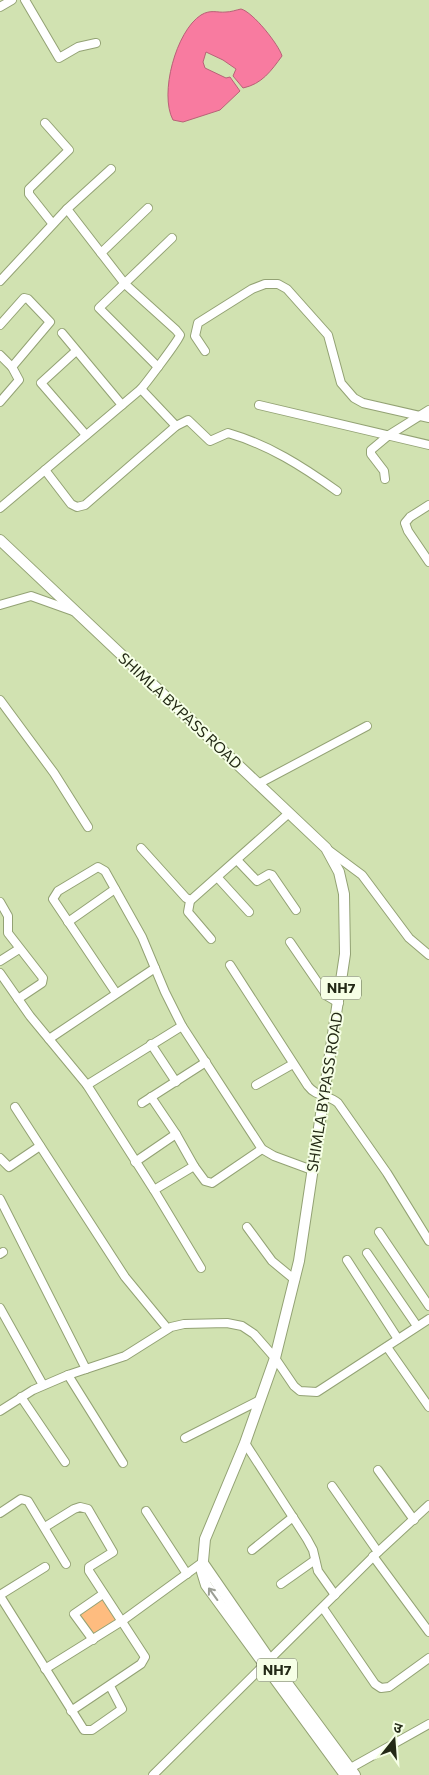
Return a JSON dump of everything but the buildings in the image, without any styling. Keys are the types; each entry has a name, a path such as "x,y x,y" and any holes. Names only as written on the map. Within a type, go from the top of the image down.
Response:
{"highway":[{"name":"SHIMLA BYPASS ROAD","path":"0,540 326,848 339,872 344,894 345,954 339,1003 295,1280 275,1358 244,1443 205,1539 202,1562"},
{"name":"NH7","path":"202,1562 267,1663 348,1773"}],"street":[{"path":"0,7 12,0"},
{"path":"25,0 59,58 78,47 96,43"},
{"path":"45,123 69,150 29,189 29,194 52,223"},
{"path":"0,281 52,223 111,169"},
{"path":"101,254 148,208"},
{"path":"0,508 141,389 153,376 178,342 180,336 125,284 67,209"},
{"path":"158,367 99,310 172,238"},
{"path":"205,351 196,340 194,332 198,323 252,289 265,284 278,284 290,292 328,335 341,383 354,398 363,403 429,418"},
{"path":"0,325 24,298 28,299 50,321 12,367"},
{"path":"62,333 122,405"},
{"path":"76,351 41,383 86,435"},
{"path":"0,356 19,376 19,380 0,402"},
{"path":"141,389 176,426"},
{"path":"259,405 429,445"},
{"path":"385,480 384,470 370,451 389,435 429,410"},
{"path":"45,470 71,504 81,507 176,426 188,420 210,441 228,433 266,447 299,464 337,491"},
{"path":"429,505 410,516 405,523 408,532 429,562"},
{"path":"0,605 31,596 73,611"},
{"path":"0,700 54,773 88,827"},
{"path":"0,718 9,714"},
{"path":"258,784 367,726"},
{"path":"211,939 188,912 190,901 289,813"},
{"path":"141,848 190,901"},
{"path":"326,848 362,875 409,938 429,954"},
{"path":"237,860 257,881 269,874 272,875 296,910"},
{"path":"116,993 53,899 58,891 98,866 105,871 142,937 182,1026 262,1149 274,1156 312,1170"},
{"path":"218,878 249,912"},
{"path":"68,922 115,889"},
{"path":"0,902 8,916 8,933 43,980 42,983 18,999"},
{"path":"290,942 327,996 339,1003"},
{"path":"0,961 19,949"},
{"path":"230,966 310,1090 323,1098 334,1100 338,1103 387,1173 429,1241"},
{"path":"49,1039 155,968"},
{"path":"0,973 49,1039 87,1085 201,1268"},
{"path":"87,1085 182,1026"},
{"path":"151,1044 176,1082"},
{"path":"142,1103 206,1062"},
{"path":"256,1085 294,1064"},
{"path":"151,1097 205,1181 212,1183 262,1149"},
{"path":"15,1107 125,1277 167,1328"},
{"path":"135,1162 176,1134"},
{"path":"0,1158 9,1167 40,1146"},
{"path":"154,1190 194,1166"},
{"path":"0,1199 86,1369"},
{"path":"247,1227 272,1261 295,1280"},
{"path":"379,1232 429,1306"},
{"path":"366,1254 417,1326"},
{"path":"347,1260 398,1339"},
{"path":"0,1308 43,1385"},
{"path":"0,1411 43,1385 68,1374 135,1352 167,1328 184,1324 237,1324 254,1334 275,1358 294,1386 300,1391 309,1393 326,1387 429,1319"},
{"path":"387,1347 429,1407"},
{"path":"68,1374 123,1463"},
{"path":"21,1397 65,1462"},
{"path":"185,1438 260,1400"},
{"path":"244,1443 293,1516 313,1550 318,1571 335,1595"},
{"path":"378,1470 414,1520"},
{"path":"332,1486 429,1632"},
{"path":"1,1509 21,1499 26,1500 45,1527 66,1564"},
{"path":"153,1775 376,1554 429,1505"},
{"path":"45,1527 74,1509 80,1507 88,1509 113,1552 88,1569 144,1655 141,1664 71,1711"},
{"path":"146,1511 187,1574"},
{"path":"252,1550 293,1516"},
{"path":"281,1584 315,1560"},
{"path":"45,1669 122,1621 202,1562"},
{"path":"45,1567 0,1595 81,1728 88,1732 122,1709 110,1686"},
{"path":"93,1640 74,1614 77,1610 104,1594"},
{"path":"323,1608 375,1684 380,1688 389,1686 429,1658"},
{"path":"348,1773 429,1724"}],"shaded area":[{"path":"241,9 252,16 265,30 276,44 282,56 270,72 261,80 243,88 233,76 236,69 206,52 203,62 205,68 226,78 230,77 240,91 220,110 183,122 173,120 169,109 169,80 177,48 184,34 192,23 205,13 228,12"},
{"path":"102,1597 117,1621 93,1638 76,1614"}]}
